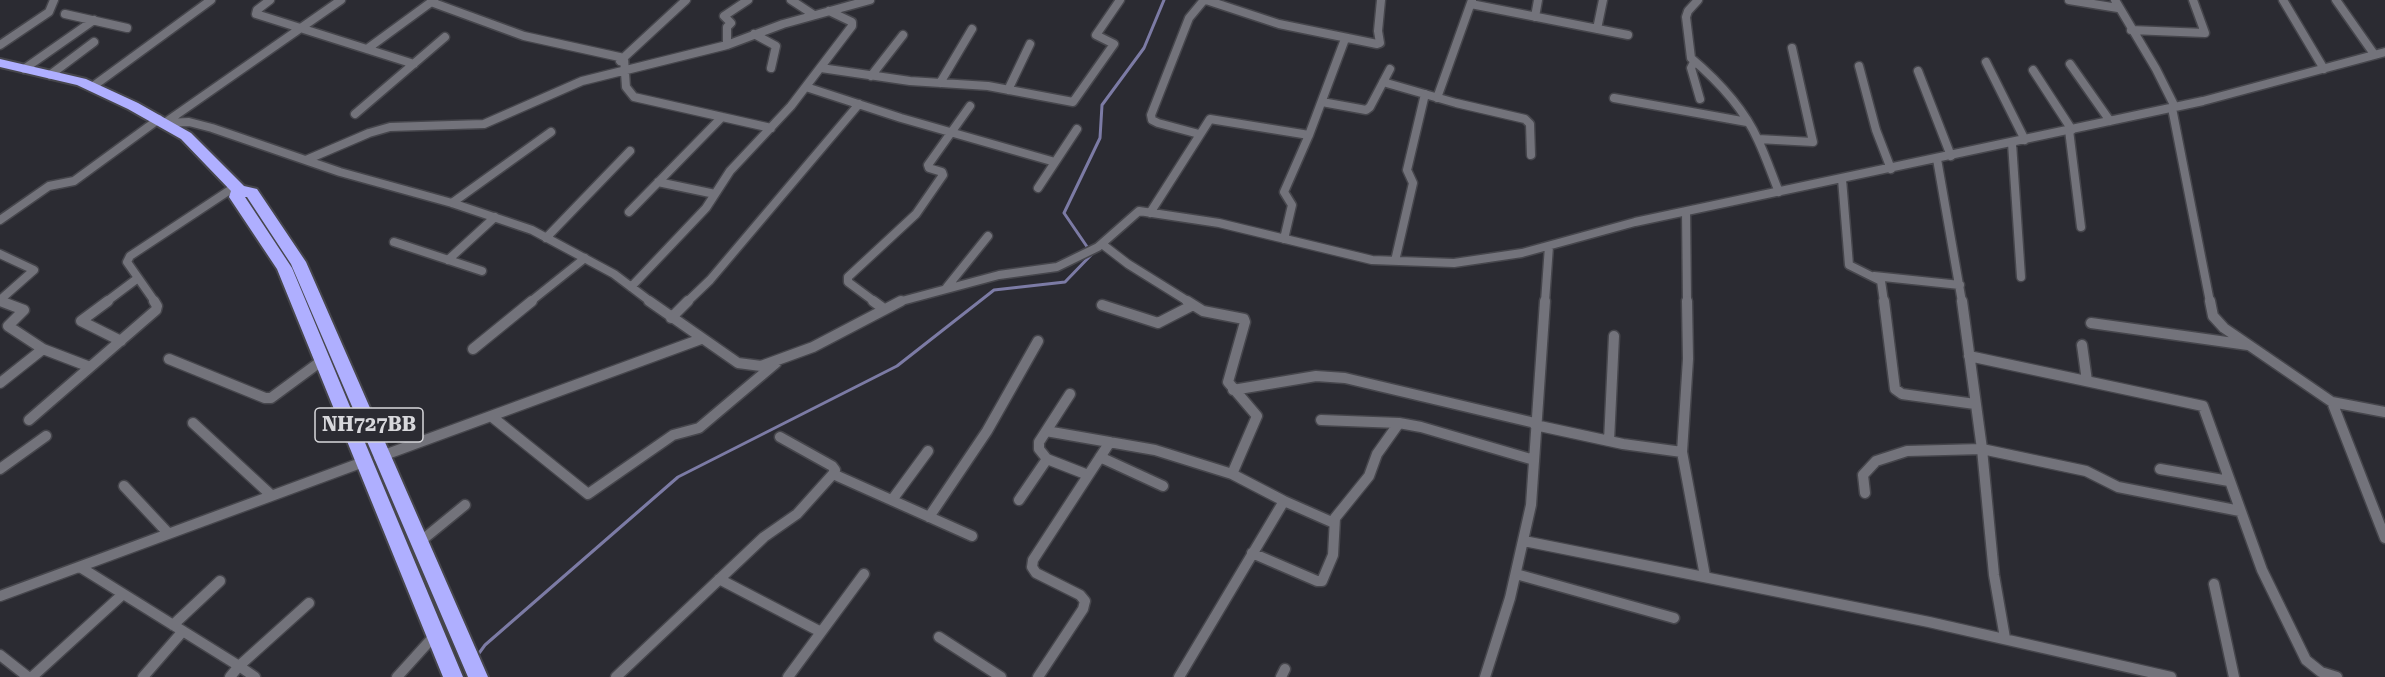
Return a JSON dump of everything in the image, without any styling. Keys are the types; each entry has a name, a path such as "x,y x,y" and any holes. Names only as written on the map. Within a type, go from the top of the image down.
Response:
{"highway":[{"name":"NH727BB","path":"0,63 92,87 163,122 207,154 238,188 252,193 298,262 373,459 435,635 453,677"},
{"name":"NH727BB","path":"238,188 237,197 284,268 324,359 373,459 421,541 478,677"},
{"path":"417,585 436,576"}],"street":[{"path":"0,45 49,12 54,0"},
{"path":"92,87 211,0"},
{"path":"270,0 257,10 256,14 414,64"},
{"path":"0,220 49,186 74,181 341,0"},
{"path":"608,73 686,0"},
{"path":"727,45 726,28 731,23 724,15 748,0"},
{"path":"790,0 813,15"},
{"path":"306,160 369,133 390,127 484,124 559,90 608,73 727,45 813,15 870,0"},
{"path":"821,68 871,76 1008,90 1071,102 1076,100 1114,44 1096,35 1120,0"},
{"path":"1198,134 1158,123 1152,120 1151,116 1189,18 1205,0 1279,24 1379,44 1381,0"},
{"path":"1535,17 1538,0"},
{"path":"1597,29 1603,0"},
{"path":"1698,0 1688,11 1686,17 1691,58 1713,76 1747,122 1758,139 1779,192"},
{"path":"2069,0 2116,4 2156,69 2174,107 2210,309 2218,322 2332,402 2385,412"},
{"path":"2131,30 2205,33 2193,0"},
{"path":"2283,0 2324,69"},
{"path":"2336,0 2374,54"},
{"path":"367,49 433,1 508,31 624,58"},
{"path":"1437,98 1472,2 1628,35"},
{"path":"631,287 705,208 730,171 806,87 853,24 829,11"},
{"path":"65,14 127,28"},
{"path":"24,69 94,20"},
{"path":"940,83 972,29"},
{"path":"754,34 776,46 771,68"},
{"path":"871,76 903,35"},
{"path":"355,114 445,37"},
{"path":"1284,239 1292,205 1284,192 1309,135 1345,39"},
{"path":"50,75 94,42"},
{"path":"1008,90 1030,44"},
{"path":"1758,139 1813,142 1792,48"},
{"path":"163,122 189,122 205,126 340,172 453,202 546,237 614,274 671,318 738,363 761,366 813,347 903,300 999,275 1057,267 1100,246 1124,222 1139,211 1219,223 1372,260 1454,263 1522,253 1635,222 1842,180 2174,107 2385,52"},
{"path":"624,58 626,87 634,97 771,128"},
{"path":"1694,62 1691,68 1700,99"},
{"path":"1986,63 2025,140"},
{"path":"2070,64 2110,121"},
{"path":"1859,66 1876,129 1891,169"},
{"path":"1322,102 1366,110 1370,107 1390,69"},
{"path":"1918,70 1951,156"},
{"path":"2033,70 2070,130 2081,227"},
{"path":"1383,82 1437,98 1525,119 1530,124 1531,154"},
{"path":"806,87 1055,162"},
{"path":"1395,261 1413,183 1407,170 1425,94"},
{"path":"1614,98 1747,122"},
{"path":"671,318 710,280 859,104"},
{"path":"884,309 848,282 848,277 919,211 943,175 942,172 929,168 928,165 970,106"},
{"path":"629,212 722,117"},
{"path":"1150,213 1206,122 1215,119 1309,135"},
{"path":"1038,188 1077,129"},
{"path":"453,202 552,132"},
{"path":"2012,142 2021,277"},
{"path":"546,237 630,151"},
{"path":"1937,159 1960,285 1982,449 1994,575 2005,638"},
{"path":"1842,180 1849,265 1874,276 1960,285"},
{"path":"658,182 715,194"},
{"path":"29,420 157,308 127,262 130,256 238,188"},
{"path":"1686,211 1688,359 1682,452 1705,576"},
{"path":"448,260 495,217"},
{"path":"947,287 988,236"},
{"path":"394,242 482,271"},
{"path":"1100,246 1206,313 1244,319 1228,382 1257,416 1232,474"},
{"path":"1486,676 1516,574 1531,505 1535,424 1544,345 1549,246"},
{"path":"0,254 34,270 0,300 23,309 23,312 8,326 43,349 90,367"},
{"path":"472,349 585,258"},
{"path":"1874,276 1881,281 1882,286 1895,389 1902,394 1975,404"},
{"path":"121,341 81,321 138,278"},
{"path":"1102,304 1158,323 1193,304"},
{"path":"2091,323 2250,346"},
{"path":"1609,441 1614,336"},
{"path":"0,596 701,339"},
{"path":"929,517 1016,386 1038,341"},
{"path":"2082,345 2087,381"},
{"path":"0,383 43,349"},
{"path":"1969,356 2203,406 2262,570 2306,660 2321,675 2337,677"},
{"path":"491,416 588,494 673,435 699,428 782,358"},
{"path":"169,359 265,398 271,398 324,359"},
{"path":"1233,390 1317,376 1346,378 1609,441 1682,452"},
{"path":"1070,394 1037,446 1047,459 1088,475"},
{"path":"2332,402 2385,538"},
{"path":"1321,420 1399,423 1421,427 1534,460"},
{"path":"193,423 271,495"},
{"path":"1252,553 1317,581 1322,581 1334,555 1334,523 1338,513 1369,476 1379,450 1399,423"},
{"path":"1046,431 1155,450 1232,474 1284,501 1334,523"},
{"path":"0,470 46,436"},
{"path":"616,677 764,537 798,514 833,474 835,470 832,466 780,437"},
{"path":"1038,677 1083,609 1084,601 1080,596 1036,573 1032,567 1033,560 1110,442"},
{"path":"1865,493 1863,475 1876,461 1907,451 1982,449 2086,471 2118,487 2240,511"},
{"path":"892,500 928,451"},
{"path":"1100,457 1163,486"},
{"path":"1019,500 1047,459"},
{"path":"2160,468 2229,481"},
{"path":"833,474 972,536"},
{"path":"124,486 168,533"},
{"path":"1179,677 1284,501"},
{"path":"421,541 465,505"},
{"path":"1524,541 2005,638 2171,677"},
{"path":"80,567 255,677"},
{"path":"788,677 864,574"},
{"path":"1516,574 1674,618"},
{"path":"719,579 821,632"},
{"path":"143,677 178,628 220,581"},
{"path":"2214,584 2234,677"},
{"path":"0,655 30,677 123,594"},
{"path":"230,677 239,666 309,603"},
{"path":"397,677 435,635"},
{"path":"939,637 993,675"}],"waterway":[{"path":"477,656 485,645 678,477 897,366 994,290 1065,282 1092,254 1064,213 1100,138 1102,105 1144,48 1164,0"}]}
